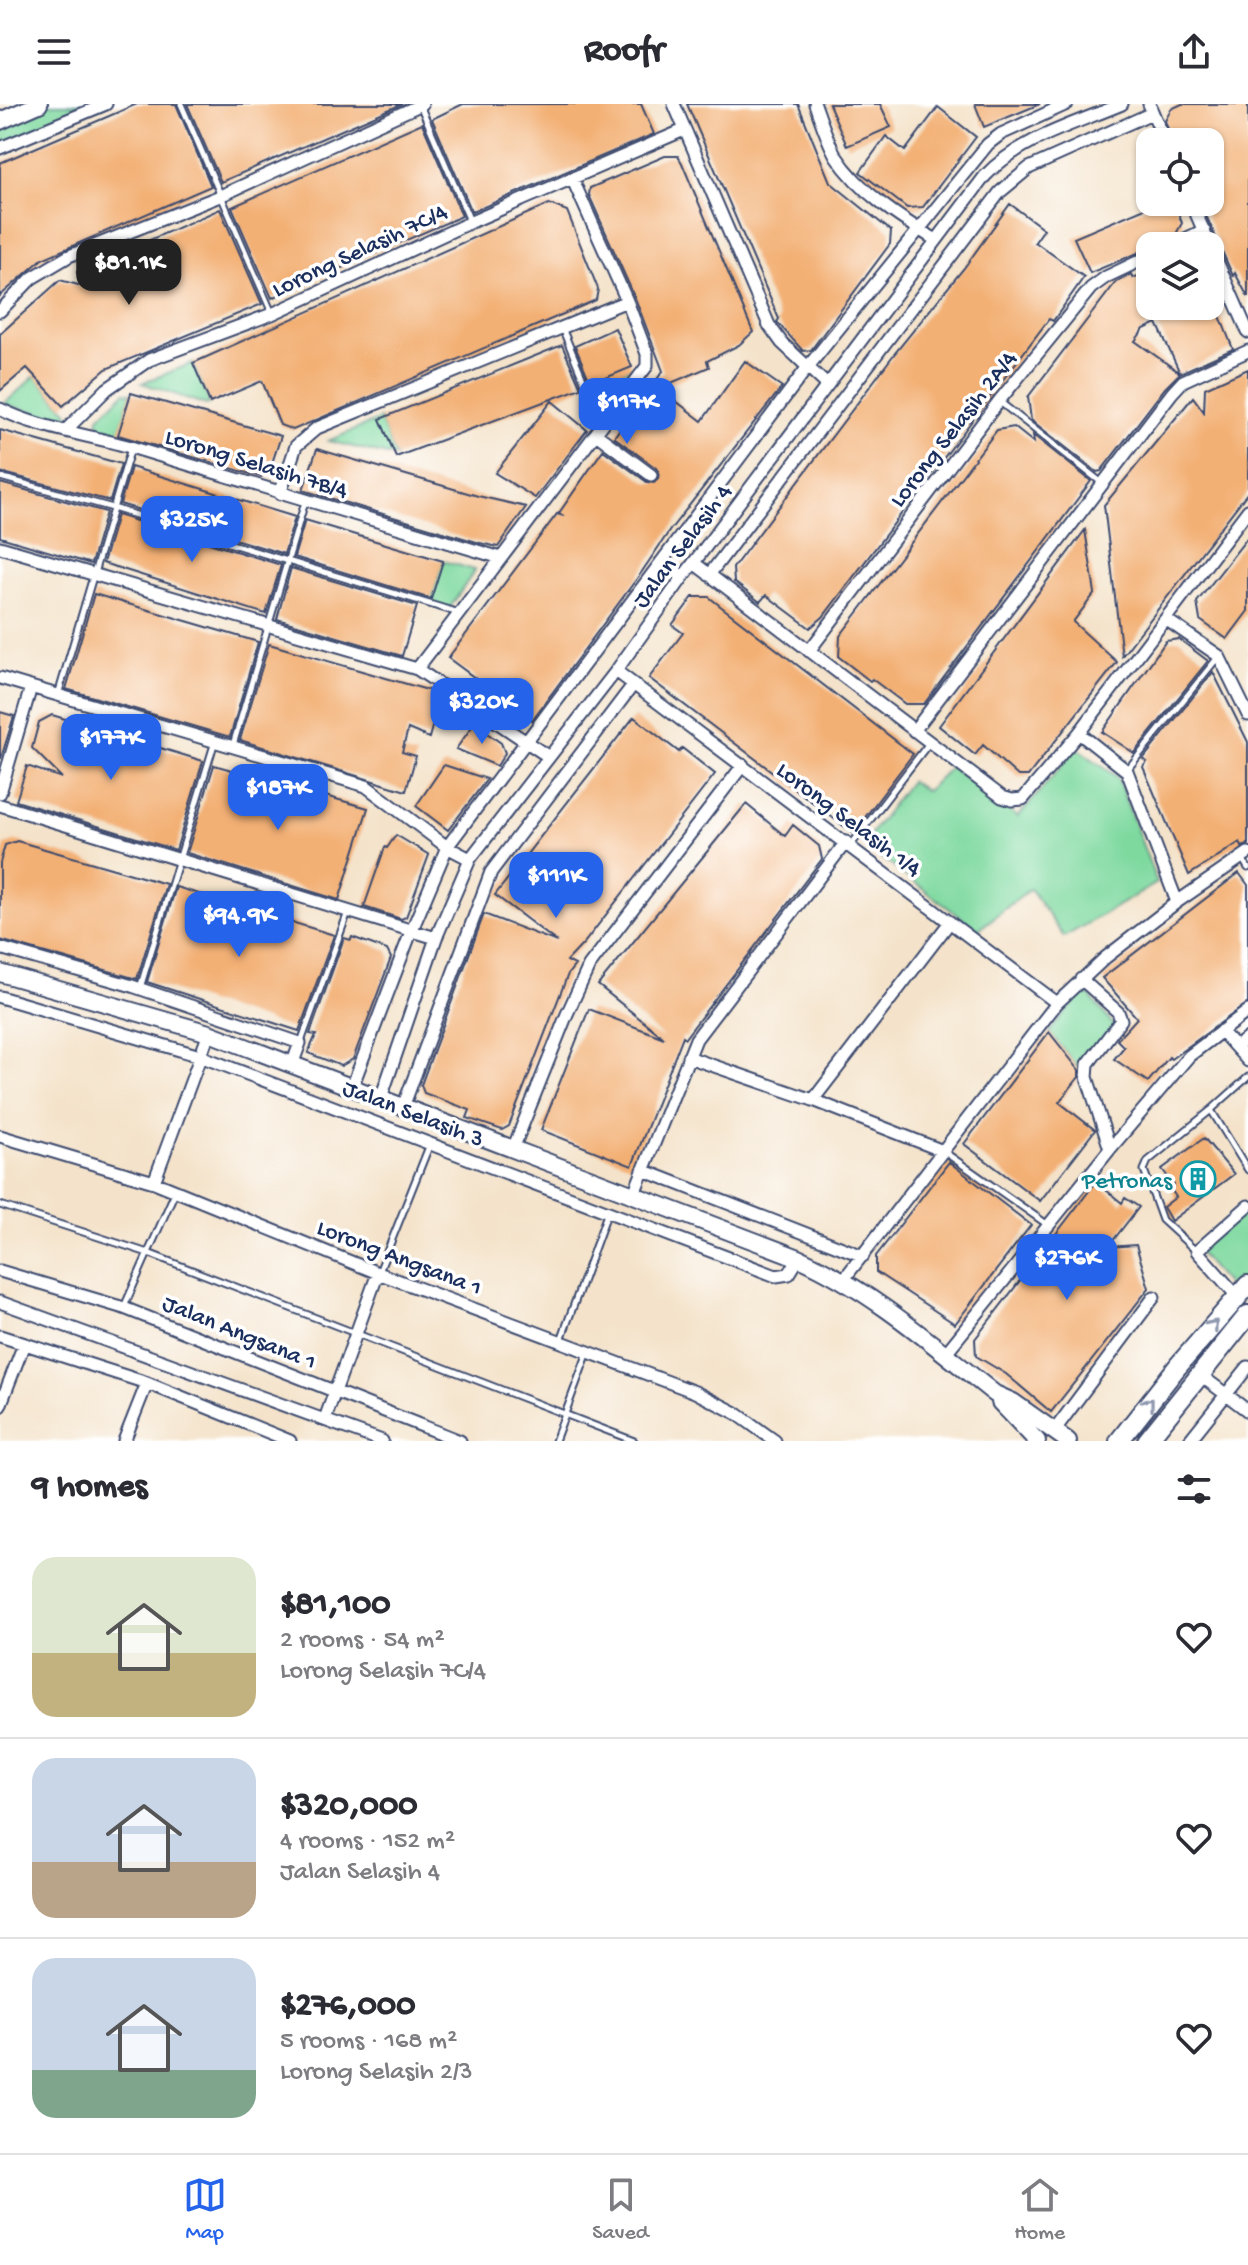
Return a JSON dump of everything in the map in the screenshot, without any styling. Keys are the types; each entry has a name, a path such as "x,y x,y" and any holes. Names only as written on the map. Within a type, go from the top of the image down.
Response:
{"main road":[{"path":"1119,1441 1242,1291"},
{"path":"1147,1441 1248,1315"}],"street":[{"path":"0,121 39,104"},
{"path":"0,148 106,104"},
{"path":"1,307 52,264 220,196 421,104"},
{"path":"674,104 769,325 782,343 827,385"},
{"path":"815,104 835,153 846,169 870,193 936,240"},
{"path":"352,1087 447,847 807,368 988,144 1001,134 1067,104"},
{"name":"Jalan Selasih 4","path":"381,1098 436,938 470,859 616,671 827,385 999,161 1022,146 1122,104"},
{"path":"709,575 1000,192 1029,168 1150,108 1159,128"},
{"name":"Lorong Selasih 7C/4","path":"67,429 107,389 149,360 272,314 471,222 684,130"},
{"path":"417,669 647,366 647,354 627,301 572,178"},
{"path":"1198,216 1248,332"},
{"path":"1200,232 1204,230"},
{"name":"Lorong Selasih 2A/4","path":"809,651 999,401 1091,288 1136,263"},
{"path":"280,494 296,446 317,428 627,301"},
{"path":"914,731 1172,393 1183,381 1248,351"},
{"name":"Lorong Selasih 7B/4","path":"0,409 501,558"},
{"path":"599,430 651,475"},
{"path":"694,563 1002,797 1023,799 1167,620 1248,510"},
{"path":"0,547 417,669 549,757"},
{"path":"663,562 683,577"},
{"path":"1167,620 1219,656 1248,715"},
{"name":"Lorong Selasih 1/4","path":"616,671 1057,1003"},
{"path":"0,678 366,786 447,847 470,859"},
{"path":"403,1107 484,888 499,858 633,685"},
{"path":"0,793 31,687"},
{"path":"1079,733 1127,771 1177,902"},
{"path":"513,1149 589,966 743,765"},
{"path":"0,805 436,938"},
{"path":"633,1196 696,1039 848,844"},
{"path":"844,1279 1057,1003 1081,979 1177,902 1246,859"},
{"path":"813,1100 950,922"},
{"path":"0,948 140,989 300,1043 292,1065"},
{"name":"Jalan Selasih 3","path":"0,973 209,1033 799,1258 844,1279 945,1354 995,1394 1037,1441"},
{"path":"1081,979 1118,1012 1121,1020 1088,1064 1087,1077 1110,1149"},
{"name":"Jalan Selasih 3","path":"0,997 200,1056 776,1276 789,1274 799,1258"},
{"path":"945,1354 1189,1056 1248,1011"},
{"path":"1221,1031 1248,1061"},
{"path":"154,1182 209,1033"},
{"path":"1237,1046 1248,1038"},
{"path":"688,1057 813,1100 943,1151"},
{"name":"Lorong Angsana 1","path":"0,1136 154,1182 378,1273 695,1392 736,1413 775,1441"},
{"path":"643,1170 863,1256"},
{"path":"1242,1291 1197,1251 1248,1206"},
{"name":"Jalan Angsana 1","path":"0,1271 124,1308 460,1441"},
{"path":"325,1419 378,1273"},
{"path":"1061,1436 1154,1297"},
{"path":"0,1302 382,1441"},
{"path":"0,1336 147,1383 265,1437 290,1441"},
{"path":"0,1406 24,1344"},
{"path":"1189,1441 1248,1367"},
{"path":"1199,1374 1248,1411"},
{"path":"124,1441 147,1383"},
{"name":"Jalan Selasih 3","path":"995,1394 1013,1402 1061,1436"}],"lane":[{"path":"181,104 272,314"},
{"path":"421,104 471,222"},
{"path":"562,327 599,430"},
{"path":"999,401 1103,484"},
{"path":"58,695 132,447"},
{"path":"0,477 459,613"},
{"path":"232,746 305,501"},
{"path":"1127,771 1219,656"},
{"path":"140,989 215,741"},
{"path":"848,844 930,742"},
{"path":"300,1043 348,912"},
{"path":"1197,1251 1162,1220 1144,1170 1148,1161 1248,1077"},
{"path":"1211,1110 1248,1170"},
{"path":"378,1273 430,1144"},
{"path":"943,1151 1048,1225"},
{"path":"124,1308 176,1191"},
{"path":"0,1205 148,1253 634,1441"},
{"path":"561,1341 608,1212"},
{"path":"555,1441 588,1351"}],"green space":[{"path":"39,104 106,104 0,148 0,121"},
{"path":"193,363 210,403 206,405 142,383"},
{"path":"632,367 629,376 601,408 592,384"},
{"path":"35,376 70,415 61,420 4,404"},
{"path":"125,392 131,393 118,437 104,433 98,423 99,417"},
{"path":"380,419 396,457 328,441"},
{"path":"443,561 475,570 449,609 430,603"},
{"path":"1077,748 1117,777 1157,883 1064,937 1030,889 978,930 863,844 910,781 926,791 950,767 1018,817"},
{"path":"1085,990 1116,1028 1082,1073 1049,1032"},
{"path":"1248,1206 1248,1285 1237,1296 1197,1251"}],"building":[{"path":"137,104 176,104 211,186 42,259 0,296 0,163"},
{"path":"187,104 402,104 221,182"},
{"path":"463,104 641,104 654,134 472,212 432,119"},
{"path":"687,104 798,104 830,182 891,231 890,244 811,350 803,351 777,322 779,319"},
{"path":"829,104 880,104 891,127 847,146"},
{"path":"975,104 1040,104 984,127"},
{"path":"1182,104 1248,104 1248,297 1224,256 1224,232 1213,232 1206,216 1224,216 1224,128 1168,128 1165,121 1171,109"},
{"path":"938,107 976,137 923,207 907,208 860,172 886,136 905,151"},
{"path":"422,123 462,216 272,298 232,207"},
{"path":"665,156 678,156 682,163 753,332 739,345 707,361 709,367 659,388 702,421 745,361 782,387 670,530 532,720 448,658 557,514 564,516 559,513 603,450 647,482 654,483 658,479 656,468 614,437 663,371 635,298 589,195 590,188"},
{"path":"549,204 567,211 598,289 596,300 293,430 280,425 262,381 210,403 193,363"},
{"path":"1010,204 1044,229 1035,242 1084,277 823,617 810,628 766,595 760,602 734,582 733,568"},
{"path":"220,209 262,304 106,369 63,406 27,368 0,391 0,334 60,280 82,286 77,272"},
{"path":"1136,212 1136,216 1179,216 1182,223 1177,232 1136,232 1136,254 1090,273 1074,238"},
{"path":"1131,274 1133,278 1136,277 1136,320 1222,320 1233,349 1180,373 1101,471 1097,472 1031,420 1028,397 1116,282","holes":["1157,323 1180,373 1135,341 1144,329"]},
{"path":"615,328 632,367 591,384 575,346"},
{"path":"562,345 581,388 396,457 380,419"},
{"path":"1248,369 1248,492 1122,656 1104,505 1193,397 1204,412 1205,388"},
{"path":"131,393 281,436 269,472 261,477 118,435"},
{"path":"552,401 587,430 535,498 495,473"},
{"path":"1014,427 1034,443 1033,435 1091,481 924,704 905,704 839,657 840,636 997,430"},
{"path":"0,430 121,464 110,501 0,472"},
{"path":"317,449 526,507 498,547 480,543 303,490"},
{"path":"131,467 295,517 284,554 120,504"},
{"path":"0,483 106,512 91,564 0,537"},
{"path":"117,515 281,565 266,614 103,563"},
{"path":"305,520 443,561 431,599 294,557"},
{"path":"1085,530 1095,593 1073,622 1117,662 1028,776 1018,776 983,745 975,755 939,726"},
{"path":"1248,537 1248,611 1227,639 1200,620 1197,602"},
{"path":"291,568 417,606 402,656 277,619"},
{"path":"94,594 258,642 230,737 66,689"},
{"path":"693,597 709,597 913,754 853,833 649,678 683,633 672,625"},
{"path":"1179,639 1208,661 1134,753 1102,732 1166,641"},
{"path":"269,644 431,691 440,698 429,738 408,729 402,752 416,756 406,791 240,740"},
{"path":"1213,672 1248,742 1248,845 1242,847 1240,842 1189,875 1143,767 1147,762 1143,759"},
{"path":"0,712 14,716 1,758 0,758"},
{"path":"52,715 203,761 176,850 16,801 27,766 62,778 32,748 39,722"},
{"path":"634,717 679,752 682,748 715,774 567,961 575,965 568,974 509,1126 502,1130 467,1118 470,1110 424,1093 421,1085 484,914 557,942 495,895"},
{"path":"474,724 501,743 505,753 497,766 456,749"},
{"path":"214,765 368,808 339,900 187,853"},
{"path":"444,765 487,779 448,830 416,806"},
{"path":"746,804 785,836 793,825 819,846 822,859 685,1038 683,1036 632,1166 541,1130 589,1009 664,1038 598,985"},
{"path":"396,835 429,855 406,917 401,919 364,907 385,847"},
{"path":"17,841 166,884 137,979 0,940 0,863 5,845"},
{"path":"1239,873 1248,885 1248,1003 1171,1059 1169,1057 1148,1082 1114,1059 1124,1047 1117,1040 1137,1018 1102,978"},
{"path":"176,887 334,935 299,1031 147,982"},
{"path":"352,937 387,950 391,958 353,1059 341,1066 308,1053 316,1035 310,1034 344,938 351,940"},
{"path":"1049,1032 1079,1070 1079,1077 1059,1102 1095,1130 1040,1201 964,1144"},
{"name":"Petronas","path":"1204,1138 1234,1174 1171,1221 1163,1207 1176,1197 1170,1188 1174,1185 1162,1169"},
{"path":"949,1162 1031,1225 955,1324 876,1272 876,1256"},
{"path":"1096,1182 1122,1203 1125,1198 1139,1207 1108,1247 1136,1245 1149,1288 1051,1412 1006,1374 976,1356 975,1339"}],"place":[{"name":"Petronas","path":"1198,1179"}]}
